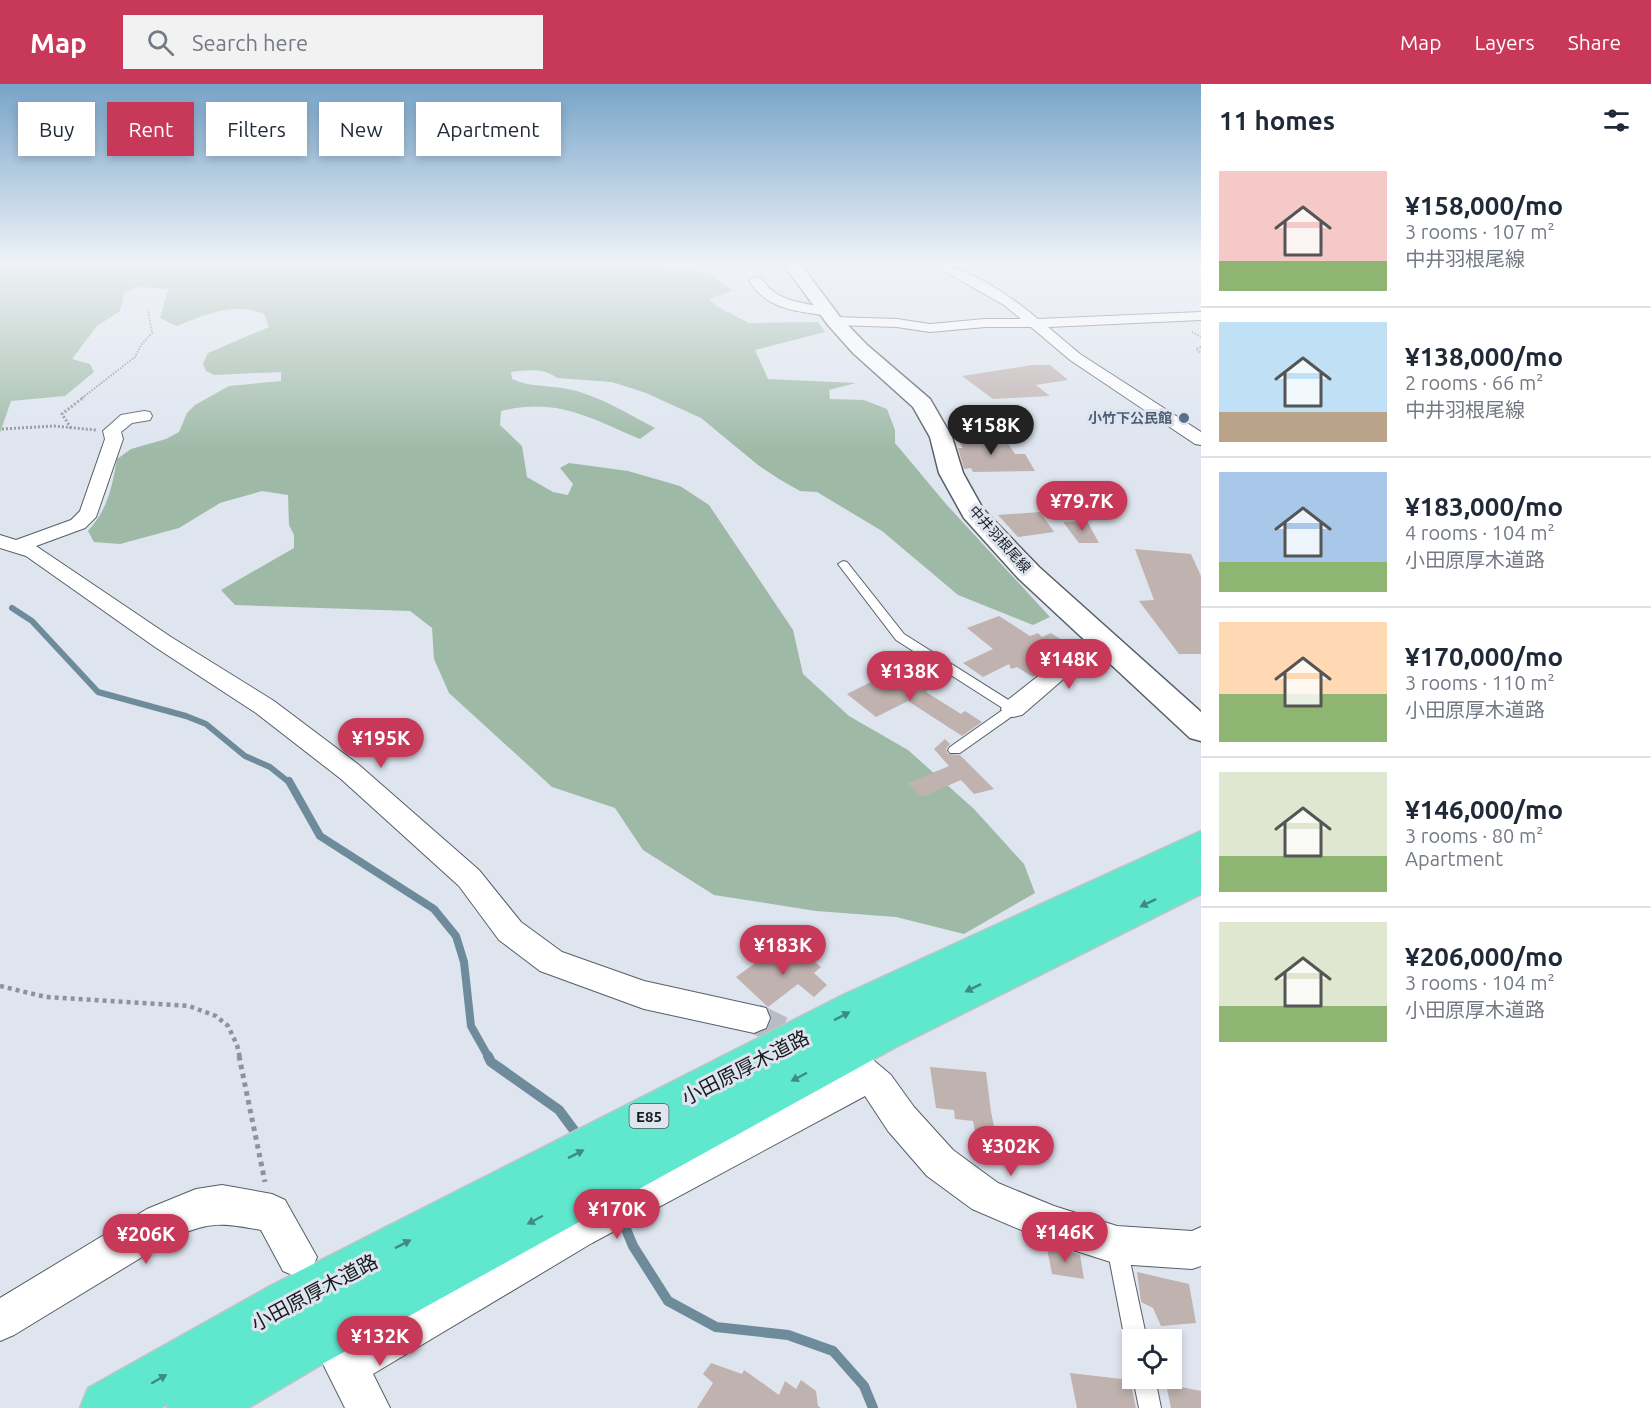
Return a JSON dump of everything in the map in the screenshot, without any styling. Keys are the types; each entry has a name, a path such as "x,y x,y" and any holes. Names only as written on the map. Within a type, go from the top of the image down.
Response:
{"highway":[{"name":"小田原厚木道路","path":"108,1408 290,1303 858,1008 1201,845"},
{"name":"小田原厚木道路","path":"195,1408 305,1344 881,1033 1201,878"}],"main road":[{"name":"中井羽根尾線","path":"840,327 860,349 922,404 941,437 951,473 973,513 1029,573 1201,730"}],"street":[{"path":"1037,327 1075,357 1201,440"},
{"path":"9,544 78,525 89,513 114,439 111,431 127,419 144,416"},
{"path":"9,544 33,552 163,642 265,707 350,772 469,878 510,931 551,962 644,995 754,1018"},
{"path":"1013,709 1059,671 1111,648"},
{"path":"368,1408 342,1360 864,1073 879,1086 902,1119 940,1163 985,1196 1054,1225 1117,1245 1198,1251"},
{"path":"0,1321 161,1223 196,1208 222,1204 272,1213 297,1257"}],"lane":[{"path":"843,564 900,637 1013,709 955,750"},
{"path":"1117,1245 1134,1329"},
{"path":"1146,1389 1150,1408"}],"path":[{"path":"71,428 62,414 135,357 141,345 152,333 151,327"},
{"path":"1201,347 1196,349 1201,353"},
{"path":"2,429 54,426 111,431"},
{"path":"0,986 46,997 189,1006 216,1016 228,1026 237,1045 272,1213"}],"green space":[{"path":"0,327 96,327 72,359 90,364 94,372 65,396 11,401 0,433"},
{"path":"269,327 821,327 825,332 755,350 768,379 856,383 829,390 830,399 864,400 887,409 895,430 895,443 946,504 1050,617 1033,625 958,595 882,531 817,492 800,491 779,479 758,465 701,418 646,393 612,382 557,378 535,370 511,372 512,379 519,382 579,392 613,406 655,428 640,439 589,417 556,408 539,407 521,407 501,411 500,425 522,446 527,477 553,492 568,495 573,484 560,468 569,463 628,471 680,486 709,505 793,630 803,674 849,716 908,750 974,809 1024,864 1035,893 964,934 896,917 816,911 714,895 643,850 615,808 552,787 449,693 434,659 432,628 410,611 235,605 221,590 294,548 294,535 289,525 288,495 262,491 220,503 179,528 120,544 94,542 88,531 105,506 117,459 131,449 166,439 179,432 187,413 195,405 229,386 281,381 281,372 214,375 206,371 203,364 208,353"}],"building":[{"path":"1032,365 1050,365 1068,380 1036,385 1050,396 993,399 962,376"},
{"path":"981,435 983,439 1005,439 1015,454 1025,454 1035,471 973,472 971,468 964,469 958,448 963,448 955,436"},
{"path":"1040,512 1054,532 1018,537 998,515"},
{"path":"1087,521 1099,543 1079,543 1063,522"},
{"path":"1135,549 1191,554 1201,576 1201,654 1179,654 1139,601 1154,600"},
{"path":"999,616 1030,636 1038,633 1042,637 1051,633 1068,644 1058,648 1069,656 1050,664 1033,677 1017,667 1011,669 1009,664 983,677 963,663 993,649 967,628"},
{"path":"901,675 905,678 909,675 928,689 926,692 961,714 965,711 982,722 962,736 908,701 876,717 847,694 879,678"},
{"path":"945,739 950,744 946,749 948,754 960,755 994,789 974,794 961,780 922,797 908,783 949,766 934,749"},
{"path":"794,944 821,967 814,973 827,985 814,997 798,984 768,1007 736,977 762,958 769,964"},
{"path":"930,1067 986,1072 991,1112 1002,1164 978,1146 973,1121 955,1119 954,1110 936,1108"},
{"path":"1046,1243 1080,1255 1084,1279 1052,1274"},
{"path":"1137,1272 1189,1284 1196,1323 1161,1326 1153,1308 1141,1302"},
{"path":"711,1363 742,1374 744,1370 779,1395 785,1381 796,1389 801,1380 816,1391 818,1406 821,1408 697,1408 713,1383 703,1374"},
{"path":"1070,1373 1122,1379 1122,1389 1132,1389 1136,1408 1077,1408"},
{"path":"1182,1387 1201,1391 1201,1408 1171,1408 1167,1389"}],"waterway":[{"path":"12,608 32,621 98,692 186,716 206,724 245,756 270,767 290,783"},
{"path":"289,781 320,836 434,909 456,936 464,962 471,1026 489,1058"},
{"path":"489,1058 491,1062 559,1110 579,1137"},
{"path":"621,1217 633,1246 668,1301 716,1327 788,1335 833,1351 864,1386 873,1408"}],"tunnel":[{"path":"754,1018 805,1043"}],"place":[{"name":"小竹下公民館","path":"1184,418"}]}
